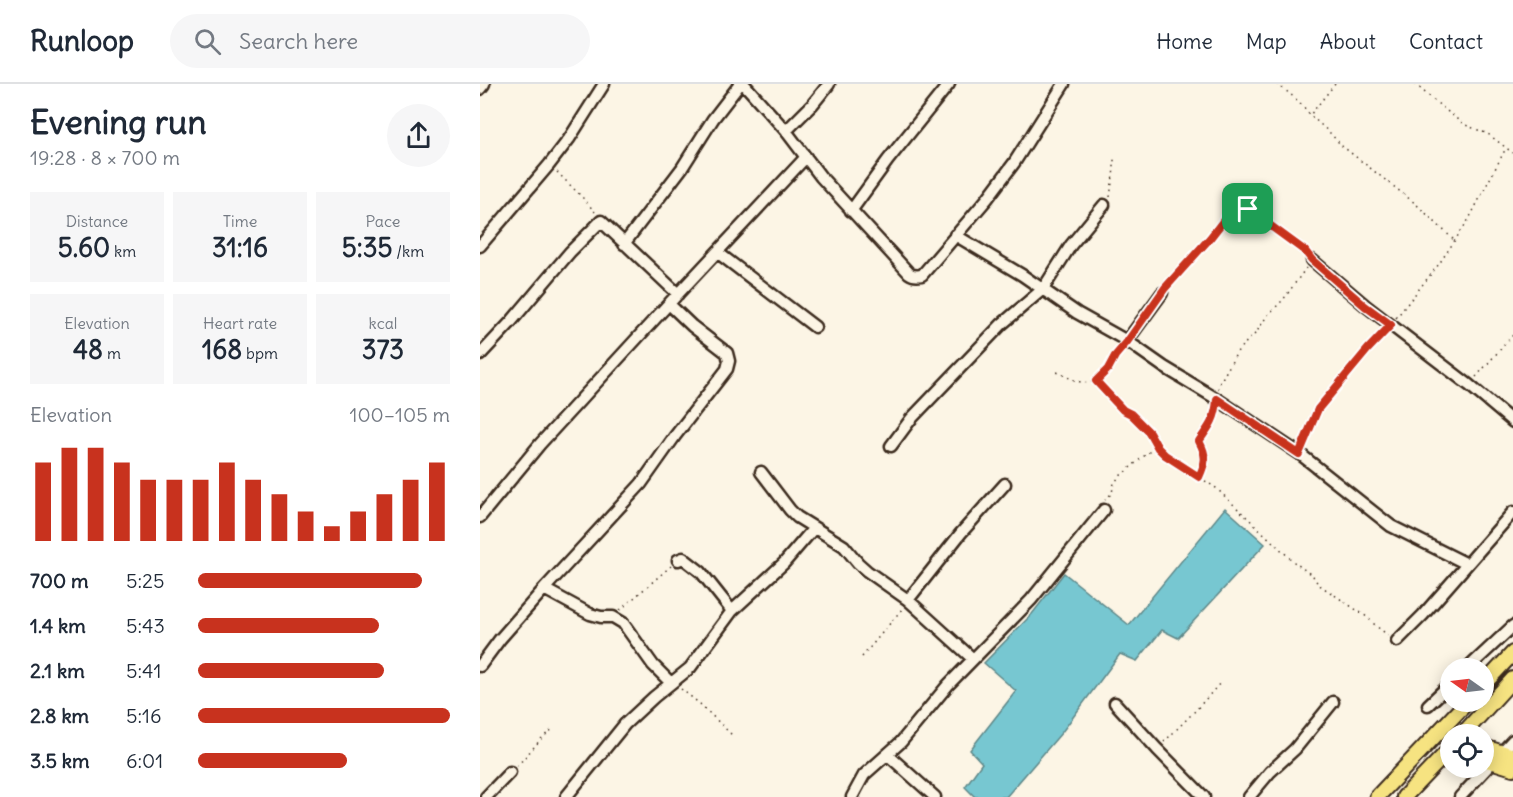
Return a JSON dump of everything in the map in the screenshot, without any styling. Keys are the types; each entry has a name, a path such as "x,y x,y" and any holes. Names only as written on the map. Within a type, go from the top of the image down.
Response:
{"main road":[{"path":"1494,673 1513,653"},
{"path":"1472,724 1513,679"},
{"path":"1446,724 1457,712"},
{"path":"1478,717 1478,724"},
{"path":"1377,797 1440,730"},
{"path":"1432,738 1440,744"},
{"path":"1498,757 1513,768"},
{"path":"1404,797 1440,761"}],"street":[{"path":"480,89 484,84"},
{"path":"480,246 569,139 604,84"},
{"path":"624,244 682,168 718,112 742,84 786,131 851,211 912,275 922,275 987,199 1014,163 1064,84"},
{"path":"786,131 829,84"},
{"path":"851,211 888,160 949,84"},
{"path":"480,517 540,444 806,158"},
{"path":"891,446 911,419 1002,324 1043,289 1071,245 1104,205"},
{"path":"480,355 570,252 601,221 678,294"},
{"path":"955,235 1217,399 1299,454 1391,526 1467,564"},
{"path":"717,252 815,327"},
{"path":"1312,260 1365,306 1469,385 1513,422"},
{"path":"1127,342 1162,293"},
{"path":"480,666 544,588 641,484 727,369 729,361 727,353 692,326 669,304"},
{"path":"761,472 790,510 844,546 867,571 908,600 973,659"},
{"path":"908,600 961,533 1005,484"},
{"path":"852,797 864,775 902,742 927,710 973,659 1031,600 1104,510"},
{"path":"1397,641 1513,512"},
{"path":"566,797 625,724 690,668 732,611 784,562 814,528"},
{"path":"678,560 683,558 701,572 732,611"},
{"path":"544,588 590,614 601,617 613,616 623,623 653,665 671,683"},
{"path":"1479,658 1513,626"},
{"path":"1428,705 1440,694"},
{"path":"1249,797 1270,772 1295,749 1333,702"},
{"path":"1116,703 1204,797"},
{"path":"1460,797 1513,740"},
{"path":"888,755 935,797"},
{"path":"486,797 510,772"}],"path":[{"path":"1277,84 1302,104 1342,146 1416,204 1455,241"},
{"path":"1310,115 1335,84"},
{"path":"1415,84 1463,124 1488,134 1513,153"},
{"path":"1299,454 1318,409 1391,325 1455,241 1506,148"},
{"path":"1104,205 1110,195 1114,157"},
{"path":"549,165 582,197 601,221"},
{"path":"1162,293 1238,202 1305,251 1312,260 1283,300 1267,315 1256,333 1239,349 1219,384 1216,411 1212,423 1199,441 1205,463 1199,477"},
{"path":"1469,385 1513,335"},
{"path":"1057,372 1088,384 1096,381 1108,369 1127,342"},
{"path":"1096,381 1154,438 1158,448 1165,455 1216,488 1294,562 1313,576 1318,584 1367,617 1397,641"},
{"path":"1104,510 1103,504 1112,493 1114,483 1149,452 1158,448"},
{"path":"613,616 678,560"},
{"path":"862,657 908,600"},
{"path":"1157,749 1221,682"},
{"path":"671,683 700,704 734,737"},
{"path":"510,772 554,728"}],"water":[{"path":"1225,508 1265,544 1178,638 1162,630 1137,661 1120,654 1062,732 1006,797 975,797 965,787 982,763 970,750 1016,691 984,663 1032,614 1064,573 1129,625"}],"route":[{"path":"1238,202 1248,209 1305,251 1312,260 1365,306 1391,325 1318,409 1299,454 1217,399 1212,423 1199,441 1205,463 1199,477 1165,455 1149,432 1131,414 1123,410 1096,381 1108,369 1165,288 1210,238 1238,202"}]}
